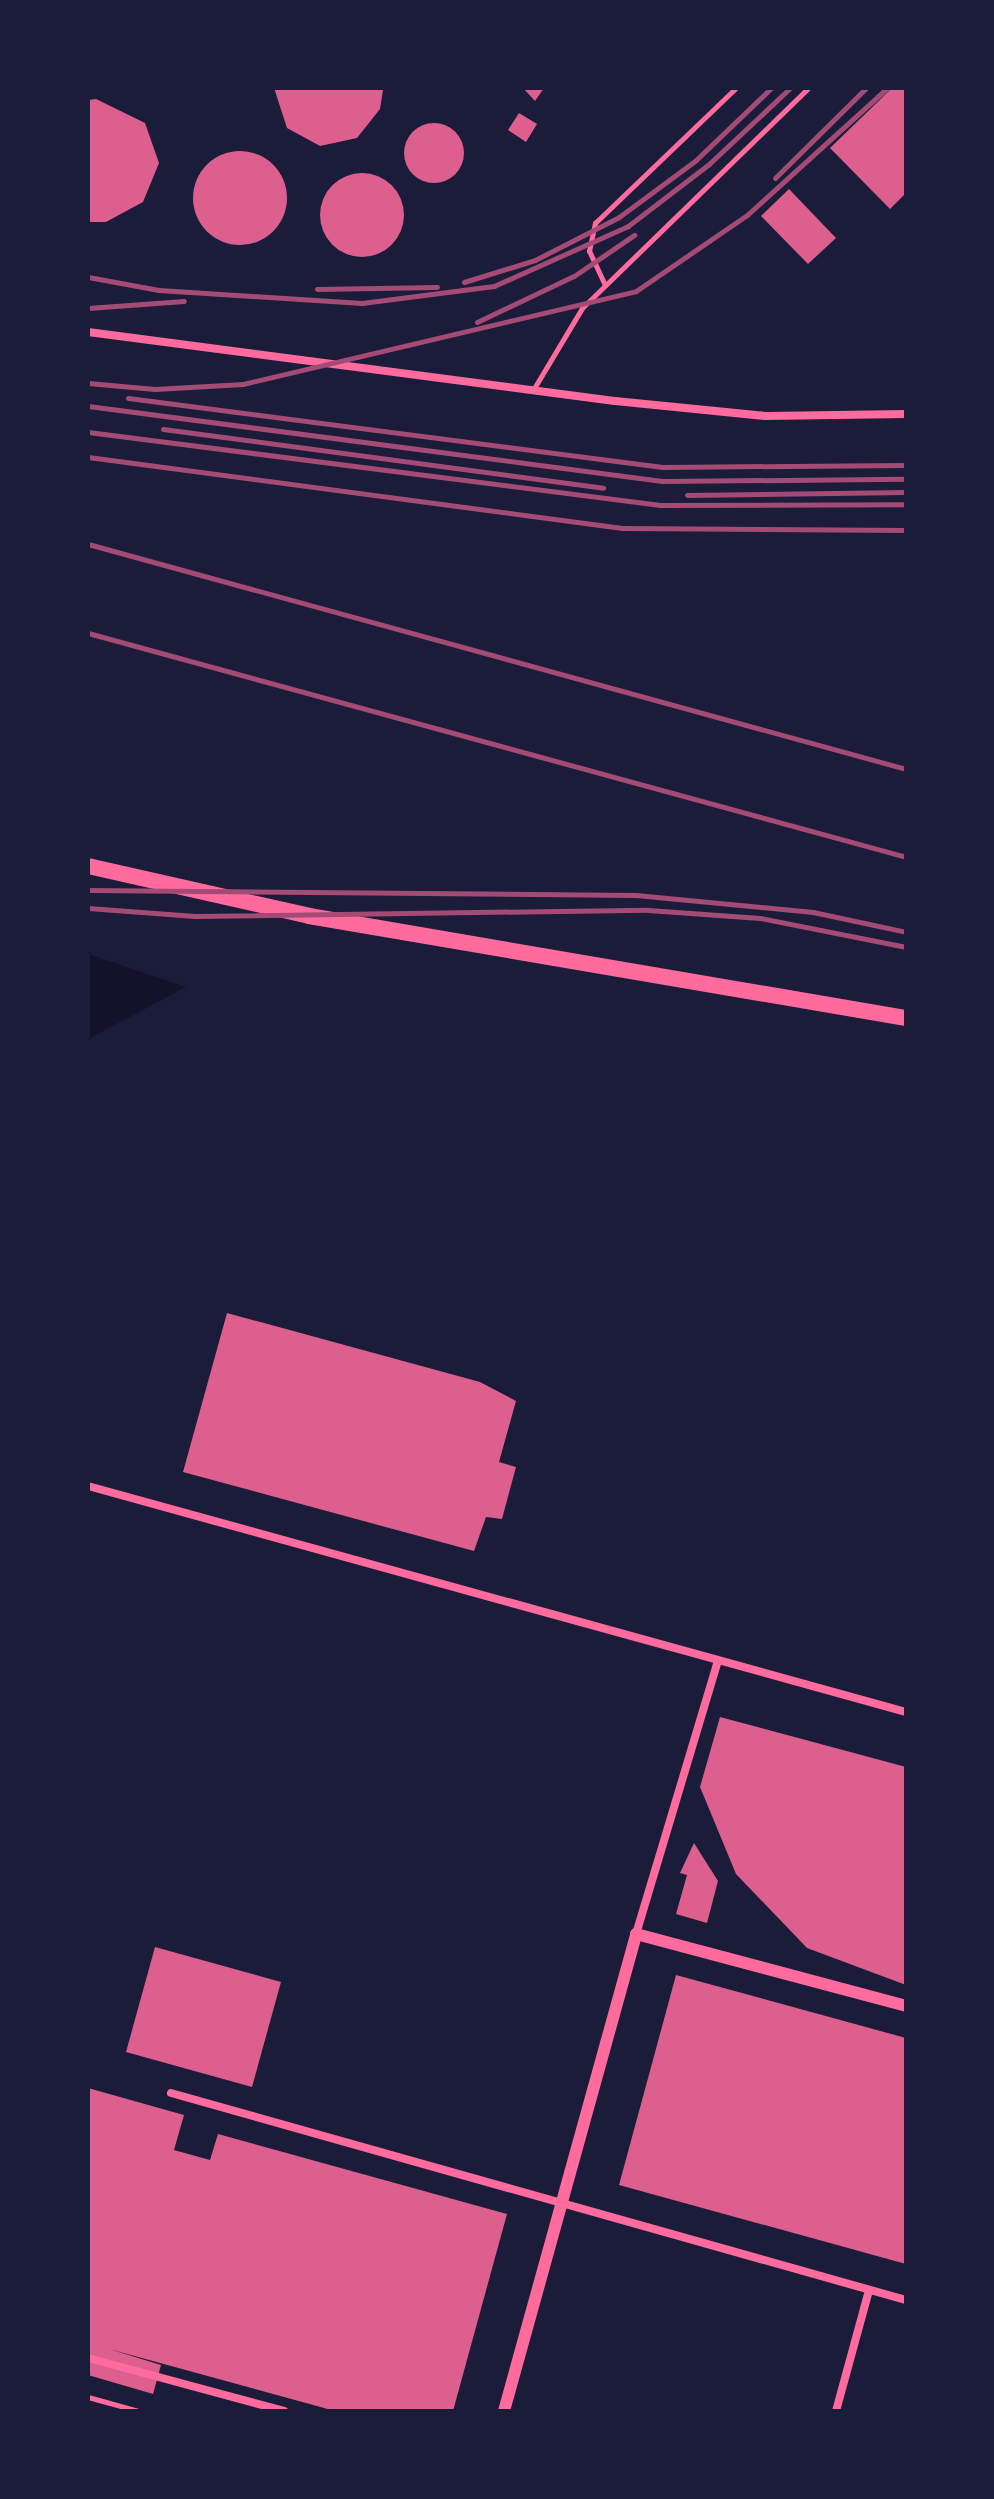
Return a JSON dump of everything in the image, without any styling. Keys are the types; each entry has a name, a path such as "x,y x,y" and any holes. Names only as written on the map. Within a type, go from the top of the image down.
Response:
{"main road":[{"path":"88,866 309,916 906,1018"}],"street":[{"path":"88,332 533,390 765,416 906,414"},
{"path":"88,1486 717,1664 906,1712"},
{"path":"504,2411 636,1934 717,1664"},
{"path":"636,1934 906,2006"},
{"path":"171,2093 906,2300"},
{"path":"836,2411 869,2290"},
{"path":"88,2358 284,2411"}],"lane":[{"path":"605,285 589,251 595,223 736,88"},
{"path":"533,390 571,322 605,285 808,88"},
{"path":"88,2397 139,2411"}],"shaded area":[{"path":"88,954 186,987 88,1039"}],"building":[{"path":"274,88 383,90 380,109 357,138 320,146 287,128"},
{"path":"523,88 544,88 535,101"},
{"path":"892,88 906,88 906,193 890,209 830,148"},
{"path":"96,99 145,123 159,163 143,202 106,222 88,222 88,100"},
{"path":"519,113 537,124 526,142 508,130"},
{"path":"434,123 446,125 455,132 462,141 462,165 455,174 446,181 434,183 422,181 413,174 406,165 404,153 406,141 413,132 422,125"},
{"path":"231,151 249,151 274,164 284,180 287,198 284,216 274,232 249,245 231,245 206,232 193,207 193,189 206,164"},
{"path":"362,173 378,176 392,185 401,199 404,215 401,231 392,245 378,254 362,257 346,254 332,245 323,231 320,215 323,199 332,185 346,176"},
{"path":"789,189 836,238 808,264 761,216"},
{"path":"227,1313 480,1382 516,1401 499,1462 516,1467 502,1519 486,1517 474,1551 183,1472"},
{"path":"720,1717 906,1767 906,1985 807,1948 736,1874 700,1787"},
{"path":"694,1843 718,1881 707,1923 676,1914 687,1875 680,1873"},
{"path":"155,1947 281,1982 252,2087 126,2052"},
{"path":"676,1975 906,2038 906,2264 619,2185"},
{"path":"88,2088 184,2115 174,2150 210,2160 218,2134 507,2214 453,2411 335,2411 109,2349 161,2365 153,2394 88,2375"}],"railway":[{"path":"464,282 535,260 619,217 696,160 771,88"},
{"path":"88,277 159,290 362,303 494,286 628,226 709,164 790,88"},
{"path":"775,178 866,88"},
{"path":"88,383 155,389 243,384 636,291 747,215 887,88"},
{"path":"477,322 574,276 634,235"},
{"path":"317,289 437,287"},
{"path":"88,308 184,301"},
{"path":"128,398 663,467 906,465"},
{"path":"88,406 662,481 906,479"},
{"path":"163,429 603,488"},
{"path":"88,432 660,505 906,504"},
{"path":"88,457 622,528 906,530"},
{"path":"687,495 906,492"},
{"path":"88,544 906,769"},
{"path":"88,633 906,857"},
{"path":"88,890 636,895 813,912 906,932"},
{"path":"88,908 195,916 648,910 760,918 906,947"}]}
